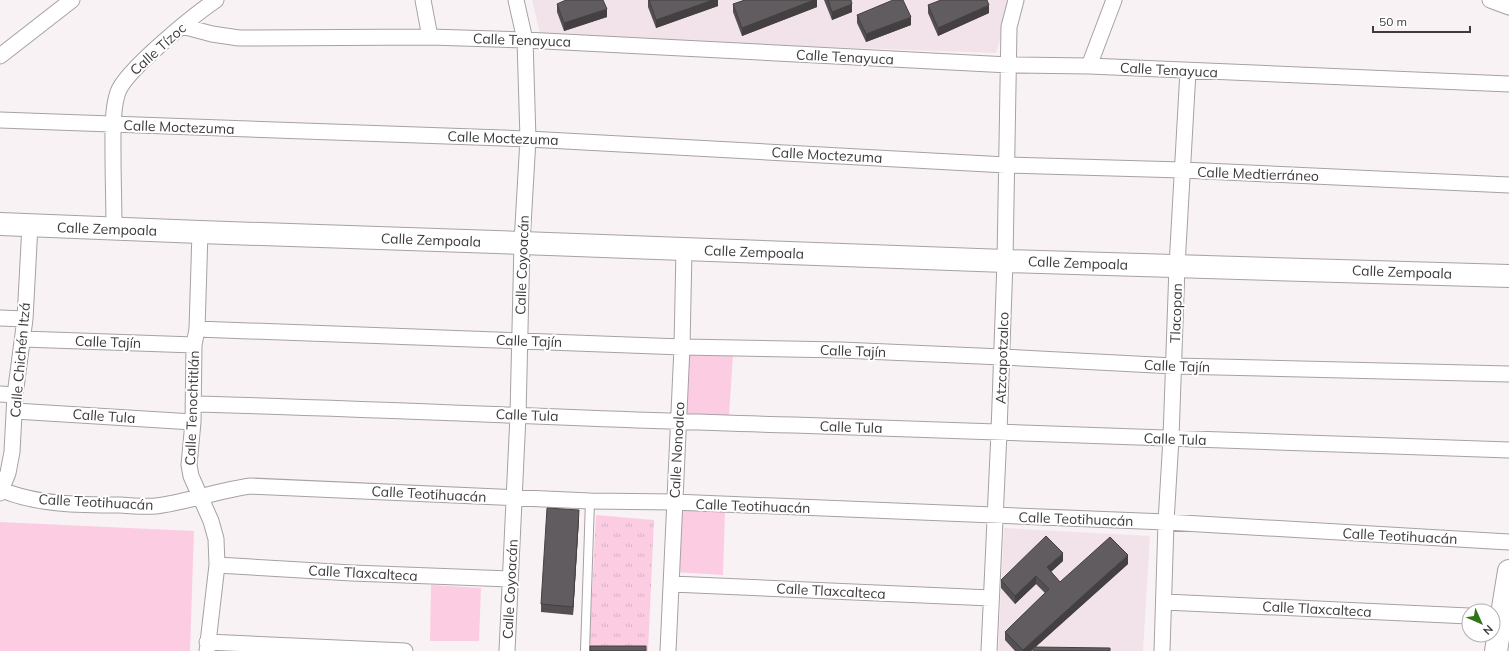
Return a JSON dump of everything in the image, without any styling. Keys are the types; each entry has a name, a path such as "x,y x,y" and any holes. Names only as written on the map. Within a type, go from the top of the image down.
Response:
{"street":[{"path":"0,56 72,0"},
{"name":"Calle Tízoc","path":"114,229 113,124 118,92 124,81 134,70 182,26 216,0"},
{"path":"423,0 430,37"},
{"name":"Calle Coyoacán","path":"507,651 518,415 522,242 528,139 525,40 516,0"},
{"name":"Atzcapotzalco","path":"989,651 1002,357 1009,27 1016,0"},
{"path":"1089,66 1114,0"},
{"path":"1490,0 1509,7"},
{"name":"Calle Tenayuca","path":"182,26 218,35 239,38 430,37 525,40 1009,65 1089,66 1509,84"},
{"name":"Tlacopan","path":"1162,651 1165,602 1166,522 1172,438 1177,266 1188,71"},
{"name":"Calle Moctezuma","path":"0,120 528,139 1006,165"},
{"name":"Calle Medtierráneo","path":"1006,165 1182,170 1509,185"},
{"name":"Calle Zempoala","path":"0,224 522,242 1005,261 1509,276"},
{"name":"Calle Chichén Itzá","path":"1,491 8,473 12,452 15,395 25,319 30,225"},
{"name":"Calle Tenochtitlán","path":"200,232 198,329 194,345 193,422 189,465 191,476 211,521 216,539 217,565 207,646"},
{"name":"Calle Nonoalco","path":"668,651 682,347 684,249"},
{"path":"0,318 25,319"},
{"name":"Calle Tajín","path":"198,329 682,347 841,350 1174,366 1509,374"},
{"name":"Calle Tajín","path":"23,339 194,345"},
{"path":"0,394 15,395"},
{"name":"Calle Tula","path":"193,404 1509,450"},
{"name":"Calle Tula","path":"15,411 193,422"},
{"name":"Calle Teotihuacán","path":"1,491 42,501 103,505 155,506 219,493 231,488 251,486 590,501 674,502 1166,522 1509,542"},
{"name":"Calle Tlaxcalteca","path":"217,565 352,573 510,579"},
{"path":"1501,623 1509,571"},
{"name":"Calle Tlaxcalteca","path":"672,584 991,598"},
{"name":"Calle Tlaxcalteca","path":"1165,602 1461,616"},
{"path":"207,646 405,651"}],"lane":[{"path":"585,651 590,501"}],"shaded area":[{"path":"532,0 1012,0 996,53 541,37"},
{"path":"1004,528 1150,536 1143,651 998,651"}],"green space":[{"path":"683,353 733,354 729,416 679,415"},
{"path":"677,510 725,511 723,575 675,572"},
{"path":"596,515 654,520 648,651 589,651"},
{"path":"0,522 194,531 190,651 0,651"},
{"path":"431,585 481,588 479,641 430,641"}],"building":[{"path":"566,0 603,0 607,9 564,23 557,4"},
{"path":"649,0 713,0 656,20"},
{"path":"745,0 814,0 742,28 733,4"},
{"path":"828,0 851,0 852,4 832,12"},
{"path":"893,0 903,0 911,17 866,34 857,15"},
{"path":"941,0 987,0 989,5 938,28 928,5"},
{"path":"547,508 579,510 573,607 541,604"},
{"path":"1046,536 1063,553 1047,567 1060,582 1110,537 1128,555 1023,650 1005,632 1049,589 1036,576 1015,596 1001,580"},
{"path":"590,646 646,646 646,651 590,651"},
{"path":"1033,647 1110,648 1110,651 1033,651"}]}
